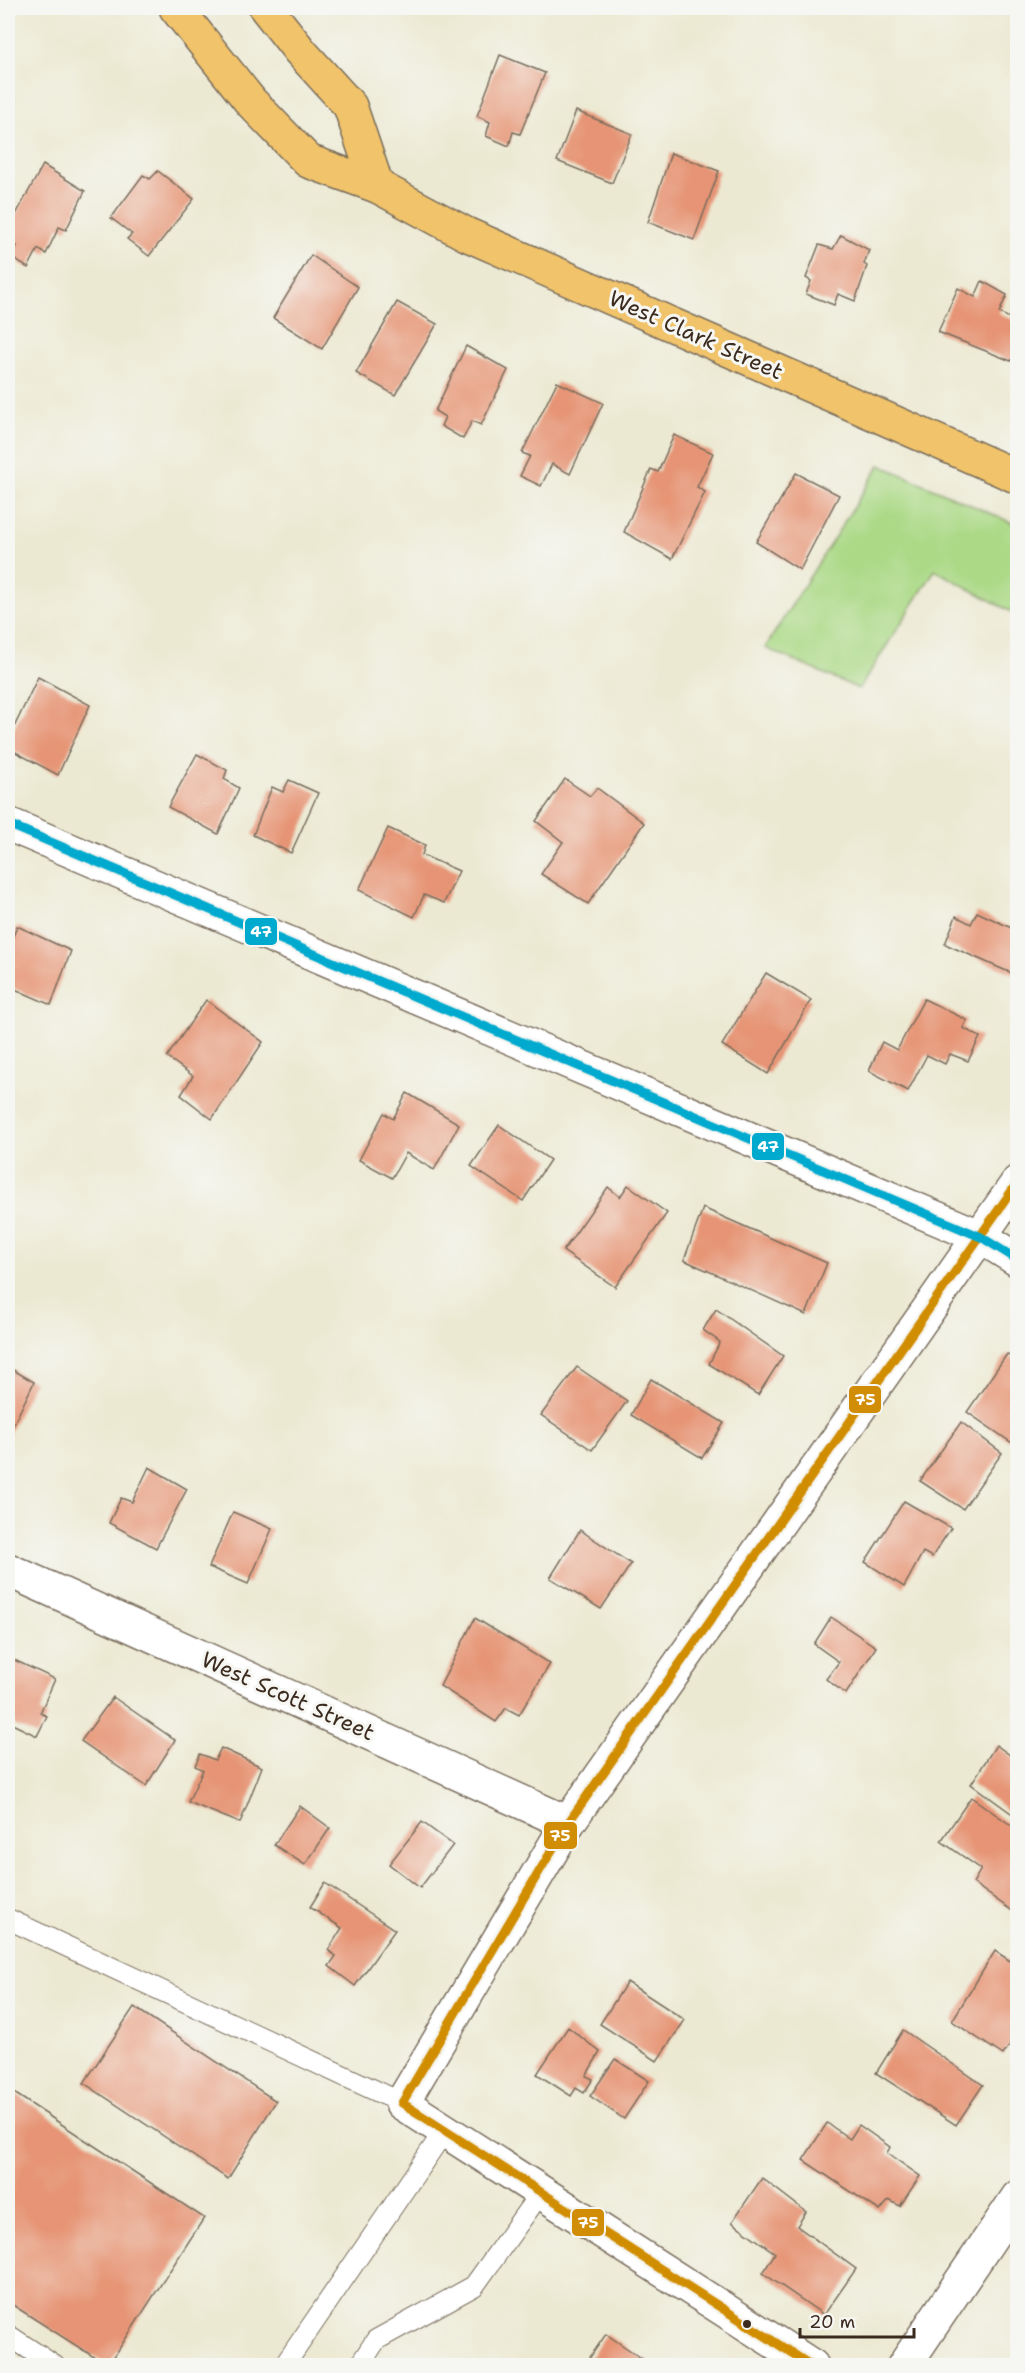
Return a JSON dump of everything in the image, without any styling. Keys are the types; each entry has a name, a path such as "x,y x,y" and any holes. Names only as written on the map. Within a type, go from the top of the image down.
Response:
{"main road":[{"name":"West Clark Street","path":"176,8 251,102 308,161 377,186 466,234 1017,477"},
{"path":"266,8 300,51 350,106 377,186"}],"street":[{"path":"8,824 981,1237 1017,1260"},
{"path":"799,2362 402,2103 568,1823 981,1237 1017,1182"},
{"name":"West Scott Street","path":"8,1570 568,1823"},
{"path":"904,2366 1017,2197"}],"lane":[{"path":"8,1919 402,2103"},
{"path":"284,2366 445,2130"},
{"path":"359,2366 376,2340 474,2286 541,2192"},
{"path":"8,2335 55,2366"}],"green space":[{"path":"880,465 1017,525 1017,615 935,570 859,689 765,648"}],"building":[{"path":"500,55 545,73 520,134 513,132 509,146 486,136 490,122 477,116"},
{"path":"576,111 632,134 612,183 557,161"},
{"path":"671,153 719,171 694,240 648,222"},
{"path":"43,165 85,191 66,230 59,227 46,254 38,249 28,268 12,258 17,246 8,240 8,229"},
{"path":"158,171 194,199 149,256 127,239 132,234 111,218 143,175 150,179"},
{"path":"841,235 869,250 864,264 867,266 855,301 838,294 834,305 806,294 811,281 806,278 819,245 833,249"},
{"path":"311,255 358,287 322,349 273,318"},
{"path":"982,281 1007,295 999,313 1018,322 1018,348 1011,361 938,332 958,288 975,297"},
{"path":"397,302 437,324 395,395 356,373"},
{"path":"466,346 508,370 481,425 472,421 463,439 441,426 445,417 435,411"},
{"path":"557,382 603,403 570,474 552,464 541,486 520,476 530,456 522,453"},
{"path":"674,435 713,453 697,487 705,492 672,559 624,532 651,469 658,472"},
{"path":"796,473 839,495 800,570 756,542"},
{"path":"38,677 90,705 58,775 8,748 8,740"},
{"path":"197,754 227,770 224,779 239,788 218,834 168,807"},
{"path":"565,779 590,796 597,788 644,823 588,904 541,874 563,842 536,821"},
{"path":"289,780 318,793 291,853 253,835 272,787 283,792"},
{"path":"388,828 425,845 422,855 459,871 444,903 424,895 414,917 359,890"},
{"path":"977,912 1018,931 1018,976 945,944 956,916 971,924"},
{"path":"17,926 71,951 51,1005 8,986 8,950"},
{"path":"766,973 811,1000 768,1074 722,1045"},
{"path":"924,999 967,1020 963,1028 980,1037 968,1061 950,1054 945,1064 927,1055 908,1091 869,1071 882,1042 897,1050"},
{"path":"206,1000 263,1042 212,1119 181,1095 193,1076 167,1057"},
{"path":"407,1093 459,1124 434,1170 406,1153 392,1178 359,1160 384,1113 393,1119"},
{"path":"499,1125 550,1160 523,1201 471,1166"},
{"path":"628,1185 667,1213 615,1287 563,1251 608,1187 620,1197"},
{"path":"703,1208 827,1263 806,1315 684,1260"},
{"path":"716,1309 783,1356 758,1395 709,1364 720,1342 703,1330"},
{"path":"1007,1354 1018,1362 1018,1447 967,1412"},
{"path":"8,1367 34,1382 8,1436"},
{"path":"577,1367 627,1401 592,1450 541,1415"},
{"path":"651,1379 724,1423 702,1458 631,1415"},
{"path":"961,1422 1002,1453 963,1509 920,1481"},
{"path":"149,1467 187,1489 156,1548 109,1523 121,1498 132,1502"},
{"path":"904,1501 951,1528 932,1557 923,1552 904,1587 865,1562"},
{"path":"233,1512 272,1529 248,1584 209,1567"},
{"path":"580,1530 631,1564 601,1609 550,1578"},
{"path":"831,1617 876,1647 846,1694 826,1679 839,1662 814,1644"},
{"path":"475,1618 550,1664 519,1715 506,1708 496,1722 440,1686"},
{"path":"10,1658 55,1679 40,1713 47,1716 37,1736 8,1722"},
{"path":"113,1697 175,1740 146,1786 81,1741"},
{"path":"996,1745 1018,1761 1018,1818 971,1784"},
{"path":"221,1748 262,1767 240,1823 188,1802 203,1770 195,1766 200,1754 215,1760"},
{"path":"971,1797 1018,1830 1015,1855 1018,1857 1018,1915 973,1883 981,1869 941,1841"},
{"path":"300,1806 330,1828 305,1865 274,1845"},
{"path":"422,1822 453,1845 420,1888 389,1864"},
{"path":"325,1883 395,1930 355,1986 329,1966 336,1956 328,1950 342,1928 310,1907"},
{"path":"995,1951 1018,1966 1018,2033 1003,2055 952,2021"},
{"path":"627,1982 685,2020 657,2061 600,2024"},
{"path":"134,2007 276,2101 228,2179 84,2083"},
{"path":"568,2027 600,2052 586,2076 593,2079 584,2093 576,2088 571,2096 537,2074"},
{"path":"903,2030 983,2085 956,2125 876,2073"},
{"path":"615,2059 649,2081 624,2119 590,2096"},
{"path":"8,2089 204,2218 108,2366 8,2302"},
{"path":"827,2123 850,2139 859,2125 890,2147 887,2153 920,2176 900,2206 889,2200 880,2211 803,2160"},
{"path":"762,2178 806,2212 797,2226 856,2269 824,2315 763,2273 775,2253 732,2222"},
{"path":"606,2334 653,2366 584,2366"}],"transit line":[{"name":"47","path":"8,824 981,1237 1018,1260"},
{"name":"75","path":"812,2366 402,2103 568,1823 1018,1182"}]}
